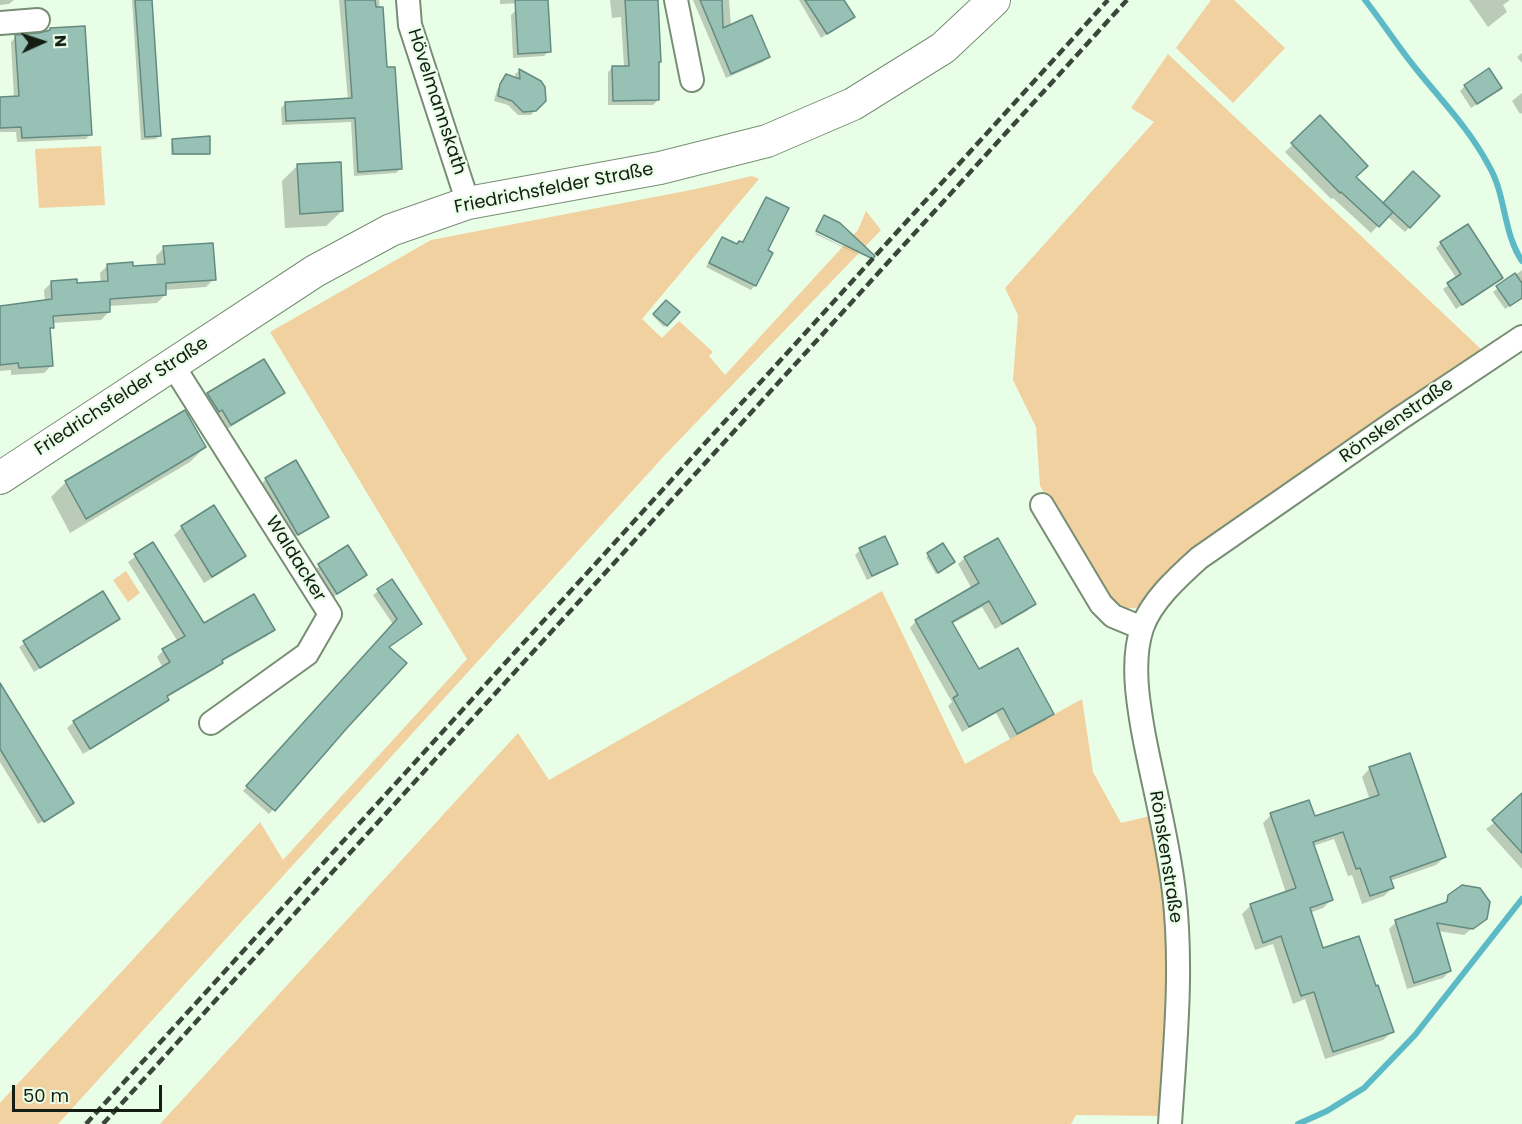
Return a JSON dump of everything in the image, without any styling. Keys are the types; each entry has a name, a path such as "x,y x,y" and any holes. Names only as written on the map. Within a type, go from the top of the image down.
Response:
{"main road":[{"name":"Friedrichsfelder Straße","path":"0,477 315,271 391,230 468,203 660,168 767,141 853,104 943,48 994,0"}],"street":[{"name":"Hövelmannskath","path":"408,0 410,25 468,203"},
{"path":"676,0 692,81"},
{"path":"0,23 38,20"},
{"name":"Rönskenstraße","path":"1170,1124 1178,964 1177,924 1169,859 1152,780 1136,682 1142,628 1155,605 1175,580 1199,558 1522,337"},
{"name":"Waldacker","path":"172,364 330,614 307,654 211,723"},
{"path":"1042,505 1101,604 1113,616 1142,628"}],"shaded area":[{"path":"1211,0 1234,0 1285,48 1233,103 1176,48"},
{"path":"1168,54 1482,350 1193,550 1164,576 1140,607 1125,608 1117,606 1106,597 1040,486 1036,427 1013,380 1018,315 1005,288 1154,122 1131,108"},
{"path":"101,146 105,205 39,208 35,149"},
{"path":"752,176 759,179 642,319 662,338 679,321 713,352 709,356 725,375 858,230 866,211 881,230 664,456 58,1124 0,1124 0,1103 260,822 283,860 467,659 270,332 431,240"},
{"path":"126,571 140,593 128,602 113,580"},
{"path":"882,591 965,764 1082,699 1093,772 1121,823 1150,816 1167,890 1168,953 1162,1116 1076,1115 1071,1124 160,1124 518,733 549,780"}],"building":[{"path":"135,0 152,0 161,136 145,137"},
{"path":"345,0 375,0 376,7 383,7 387,67 395,67 402,169 358,172 355,118 286,121 285,102 352,98"},
{"path":"515,0 548,0 551,52 518,54"},
{"path":"625,0 658,0 661,62 659,62 659,100 613,101 612,66 629,66"},
{"path":"700,0 722,0 723,28 752,15 770,57 731,74"},
{"path":"805,0 844,0 855,17 827,34"},
{"path":"85,26 92,135 22,138 21,127 0,128 0,97 19,96 15,35 39,33 50,30 50,28"},
{"path":"1489,68 1502,88 1477,104 1464,85"},
{"path":"519,69 541,81 545,87 546,101 536,111 523,112 512,101 498,96 500,84 506,74 520,79"},
{"path":"1320,115 1368,166 1356,177 1393,212 1379,227 1340,193 1291,143"},
{"path":"210,136 210,154 173,154 172,139"},
{"path":"341,162 343,211 300,214 297,164"},
{"path":"1413,171 1440,196 1410,228 1383,203"},
{"path":"766,197 789,208 768,250 773,253 756,286 709,263 722,237 737,244 739,241 743,242"},
{"path":"824,215 840,223 875,256 873,259 816,231"},
{"path":"1468,224 1503,278 1462,305 1447,283 1461,274 1440,242"},
{"path":"213,243 216,280 166,283 166,295 110,299 110,312 53,316 54,328 50,328 53,366 19,368 18,363 0,365 0,306 52,299 51,281 77,279 77,283 108,281 107,264 133,262 133,266 165,264 163,246"},
{"path":"1515,273 1522,283 1522,298 1510,306 1496,286"},
{"path":"666,300 680,312 667,326 653,314"},
{"path":"264,359 285,393 231,425 207,393"},
{"path":"185,410 206,447 86,519 65,481"},
{"path":"296,460 329,517 298,535 265,478"},
{"path":"214,505 246,556 212,577 181,526"},
{"path":"885,536 898,564 872,576 859,548"},
{"path":"998,538 1036,604 1002,624 989,601 952,622 979,669 1018,648 1054,714 1017,734 1003,708 969,727 953,698 958,695 915,620 979,583 964,557"},
{"path":"153,542 204,623 254,594 275,630 222,660 223,663 167,696 169,700 90,749 73,721 170,662 162,649 185,636 134,554"},
{"path":"943,543 955,562 938,573 927,553"},
{"path":"348,545 367,575 337,594 318,564"},
{"path":"392,579 422,624 389,647 407,663 275,811 246,786 397,619 377,589"},
{"path":"103,591 120,619 40,668 23,641"},
{"path":"0,683 74,803 44,822 0,749"},
{"path":"1410,753 1446,857 1390,877 1394,888 1370,896 1360,868 1356,869 1343,832 1313,842 1333,900 1310,908 1323,948 1359,936 1394,1032 1333,1052 1314,992 1301,996 1281,936 1263,943 1250,904 1296,888 1270,813 1309,800 1315,816 1379,795 1369,767"},
{"path":"1522,793 1522,853 1492,820"},
{"path":"1462,885 1480,888 1490,902 1487,919 1473,929 1437,923 1451,971 1414,983 1395,920 1447,902 1448,895"}],"waterway":[{"path":"1365,0 1410,62 1465,128 1482,153 1495,177 1511,238 1522,261"},
{"path":"1298,1124 1327,1111 1364,1088 1415,1035 1522,899"}],"railway":[{"path":"86,1124 1108,0"},
{"path":"103,1124 1127,0"}]}
